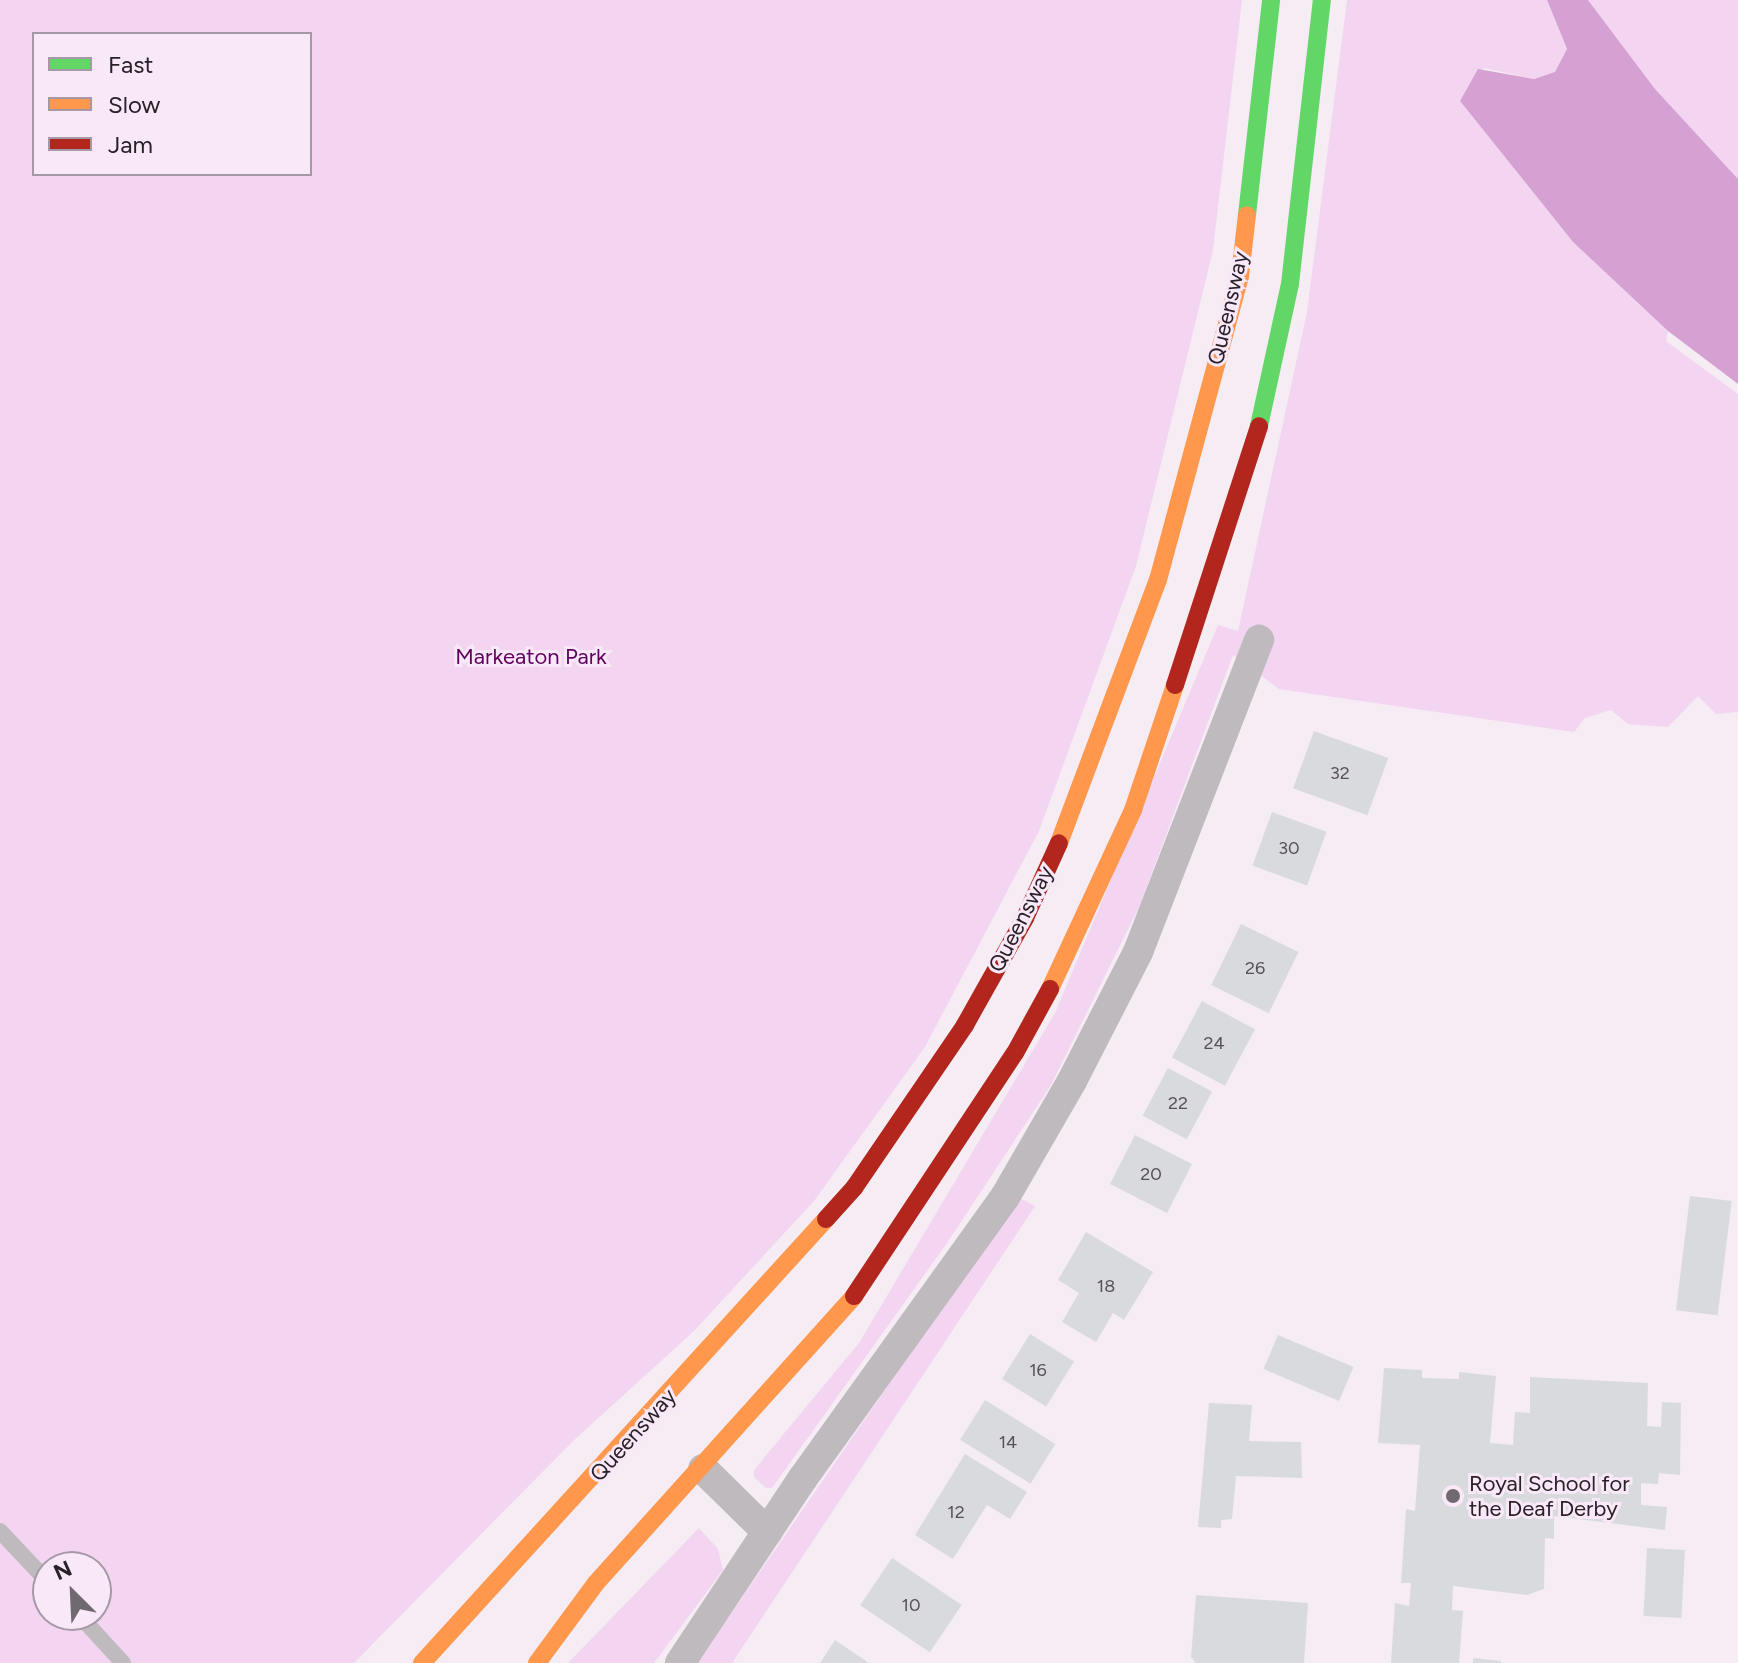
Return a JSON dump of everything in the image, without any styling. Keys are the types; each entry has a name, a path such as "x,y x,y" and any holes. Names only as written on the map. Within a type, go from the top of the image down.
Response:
{"highway":[{"name":"Queensway","path":"422,1663 854,1188 965,1025 1025,918 1073,811 1166,550 1240,276 1271,0"},
{"path":"537,1663 596,1583 703,1469 846,1308 918,1205 1015,1053 1076,940 1133,810 1250,465 1290,284 1322,0"}],"street":[{"path":"680,1663 767,1532 1005,1197 1072,1081 1138,952 1259,640"},
{"path":"703,1469 767,1532"}],"lane":[{"path":"0,1531 32,1565"},
{"path":"94,1631 123,1663"}],"green space":[{"name":"Markeaton Park","path":"0,0 1242,0 1213,250 1136,566 1039,831 925,1047 814,1201 693,1332 573,1441 354,1663 0,1663"},
{"path":"1347,0 1547,0 1567,50 1555,73 1534,79 1484,68 1460,101 1573,242 1668,331 1666,341 1738,394 1738,712 1716,714 1698,696 1668,727 1628,724 1611,710 1585,718 1574,732 1279,689 1233,655 1140,905 1051,1085 947,1243 772,1488 766,1488 754,1477 754,1470 859,1343 1055,1013 1218,625 1238,631 1307,312"},
{"path":"1588,0 1738,0 1738,179 1655,89"},
{"path":"1018,1197 1035,1206 732,1663 697,1663"},
{"path":"699,1528 718,1549 723,1570 654,1663 568,1663"}],"shaded area":[{"path":"1547,0 1588,0 1655,89 1738,179 1738,384 1668,331 1573,242 1460,101 1478,69 1534,79 1555,72 1567,49"}],"building":[{"path":"1314,731 1388,758 1367,815 1293,788"},
{"path":"1272,812 1327,832 1307,885 1253,866"},
{"path":"1241,924 1299,952 1269,1013 1211,985"},
{"path":"1202,1001 1255,1029 1225,1086 1172,1058"},
{"path":"1168,1068 1212,1091 1187,1139 1143,1116"},
{"path":"1135,1135 1192,1164 1167,1213 1110,1184"},
{"path":"1690,1196 1732,1201 1718,1315 1676,1310"},
{"path":"1086,1232 1153,1272 1124,1320 1113,1313 1096,1342 1062,1322 1079,1293 1058,1280"},
{"path":"1030,1334 1074,1362 1046,1407 1002,1379"},
{"path":"1278,1335 1353,1367 1339,1401 1264,1369"},
{"path":"1384,1368 1422,1370 1422,1378 1459,1379 1459,1372 1496,1376 1490,1443 1513,1445 1515,1412 1530,1413 1530,1377 1648,1383 1647,1426 1661,1427 1662,1402 1681,1403 1680,1475 1659,1473 1658,1484 1641,1483 1641,1505 1667,1507 1665,1530 1554,1516 1554,1539 1545,1538 1544,1589 1527,1595 1453,1586 1452,1610 1463,1611 1459,1663 1391,1663 1395,1603 1409,1606 1411,1583 1401,1583 1406,1509 1415,1511 1420,1445 1378,1443"},
{"path":"985,1400 1055,1444 1030,1484 960,1440"},
{"path":"1209,1403 1252,1405 1249,1441 1301,1442 1302,1478 1236,1476 1232,1519 1221,1520 1221,1528 1198,1527"},
{"path":"965,1454 1027,1492 1010,1519 987,1505 953,1559 915,1535"},
{"path":"1647,1548 1685,1550 1681,1618 1643,1616"},
{"path":"892,1558 962,1605 930,1652 860,1605"},
{"path":"1196,1595 1308,1603 1304,1663 1196,1663 1191,1657"},
{"path":"835,1640 869,1663 820,1663"},
{"path":"1473,1658 1501,1661 1501,1663 1473,1663"}],"traffic: fast":[{"path":"1247,215 1271,0"},
{"path":"1259,426 1290,284 1322,0"}],"traffic: slow":[{"path":"1059,843 1158,580 1240,276 1247,215"},
{"path":"1050,989 1133,810 1175,685"},
{"path":"422,1663 826,1219"},
{"path":"537,1663 596,1583 854,1296"}],"traffic: jam":[{"path":"1175,685 1259,426"},
{"path":"826,1219 854,1188 965,1025 1025,918 1059,843"},
{"path":"854,1296 1015,1053 1050,989"}],"place":[{"name":"Royal School for the Deaf Derby","path":"1453,1496"}]}
